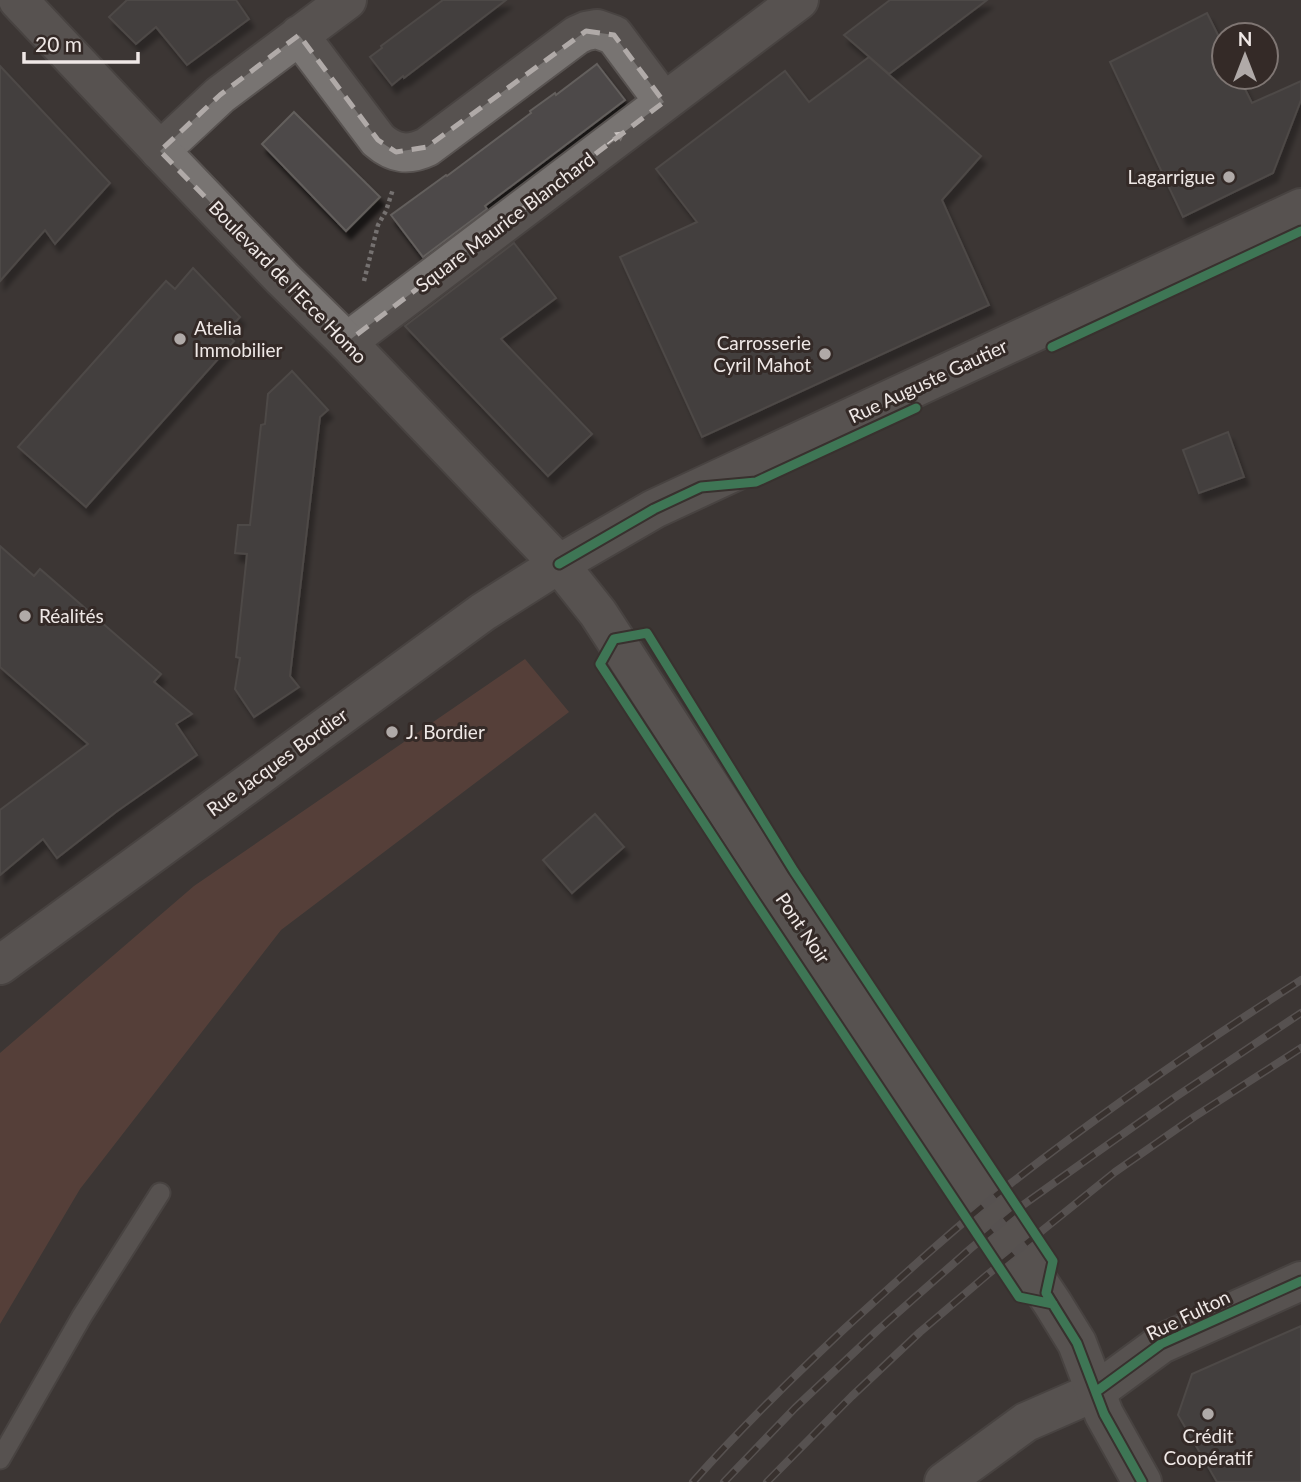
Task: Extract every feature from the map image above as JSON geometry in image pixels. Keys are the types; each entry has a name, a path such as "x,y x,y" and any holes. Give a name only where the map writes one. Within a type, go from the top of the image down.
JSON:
{"street":[{"name":"Boulevard de l'Ecce Homo","path":"18,0 559,564"},
{"path":"160,150 220,95 347,0"},
{"name":"Square Maurice Blanchard","path":"347,342 799,0"},
{"path":"299,35 378,140 396,152 407,154 427,147 586,31 597,29 614,35 663,102"},
{"name":"Rue Auguste Gautier","path":"559,564 654,509 1301,208"},
{"name":"Rue Jacques Bordier","path":"0,965 483,612 559,564"},
{"name":"Pont Noir","path":"559,564 598,613 782,897 1046,1293 1077,1342 1104,1414 1142,1482"},
{"name":"Rue Fulton","path":"944,1482 1026,1422 1097,1391 1161,1344 1301,1281"}],"lane":[{"path":"0,1458 82,1317 160,1193"}],"path":[{"path":"362,289 378,225 394,187"}],"highlighted area":[{"path":"586,31 614,35 664,102 347,342 160,151 220,95 299,35 378,140 396,152 427,147"}],"shaded area":[{"path":"525,659 569,712 281,930 80,1189 0,1324 0,1053 194,886"}],"building":[{"path":"127,0 236,0 249,19 187,65 156,27 136,44 109,17"},
{"path":"443,0 506,0 392,85 370,57"},
{"path":"890,0 987,0 889,74 844,35"},
{"path":"1207,13 1211,21 1210,91 1246,91 1252,103 1301,81 1301,100 1273,173 1183,217 1110,62"},
{"path":"869,57 981,156 942,200 989,305 702,437 620,257 697,222 656,169 785,71 809,102"},
{"path":"597,64 625,100 485,206 487,209 423,257 391,215"},
{"path":"0,66 110,183 55,244 45,230 0,281"},
{"path":"294,112 380,197 346,231 262,144"},
{"path":"514,243 556,298 501,339 592,434 548,476 405,326"},
{"path":"193,268 240,317 225,333 234,341 86,507 18,447 166,281 175,289"},
{"path":"292,371 328,410 320,417 290,676 299,687 254,717 235,689 240,658 236,657 247,554 235,553 238,525 250,525 261,425 265,424 268,394"},
{"path":"1228,432 1244,477 1199,493 1183,450"},
{"path":"0,546 34,576 40,569 161,674 154,682 192,714 176,724 197,755 57,858 43,839 0,875 0,810 88,744 0,667"},
{"path":"595,814 624,847 572,893 543,860"},
{"path":"1301,1326 1301,1482 1217,1482 1178,1415 1192,1374"}],"railway":[{"path":"693,1482 823,1349 988,1201 1117,1104 1301,980"},
{"path":"724,1482 795,1408 878,1330 1023,1205 1174,1098 1301,1013"},
{"path":"767,1482 920,1332 987,1275 1115,1172 1301,1048"}],"cycle path":[{"path":"1052,347 1301,231"},
{"path":"559,564 654,509 701,487 756,482 916,408"},
{"path":"1053,1304 1019,1297 755,901 600,664 614,639 647,633 794,871 1053,1261 1046,1293 1077,1343 1104,1414 1142,1482"},
{"path":"1097,1391 1161,1344 1301,1281"}],"place":[{"name":"Lagarrigue","path":"1229,177"},
{"name":"Atelia Immobilier","path":"180,339"},
{"name":"Carrosserie Cyril Mahot","path":"825,354"},
{"name":"Réalités","path":"25,616"},
{"name":"J. Bordier","path":"392,732"},
{"name":"Crédit Coopératif","path":"1208,1414"}]}
